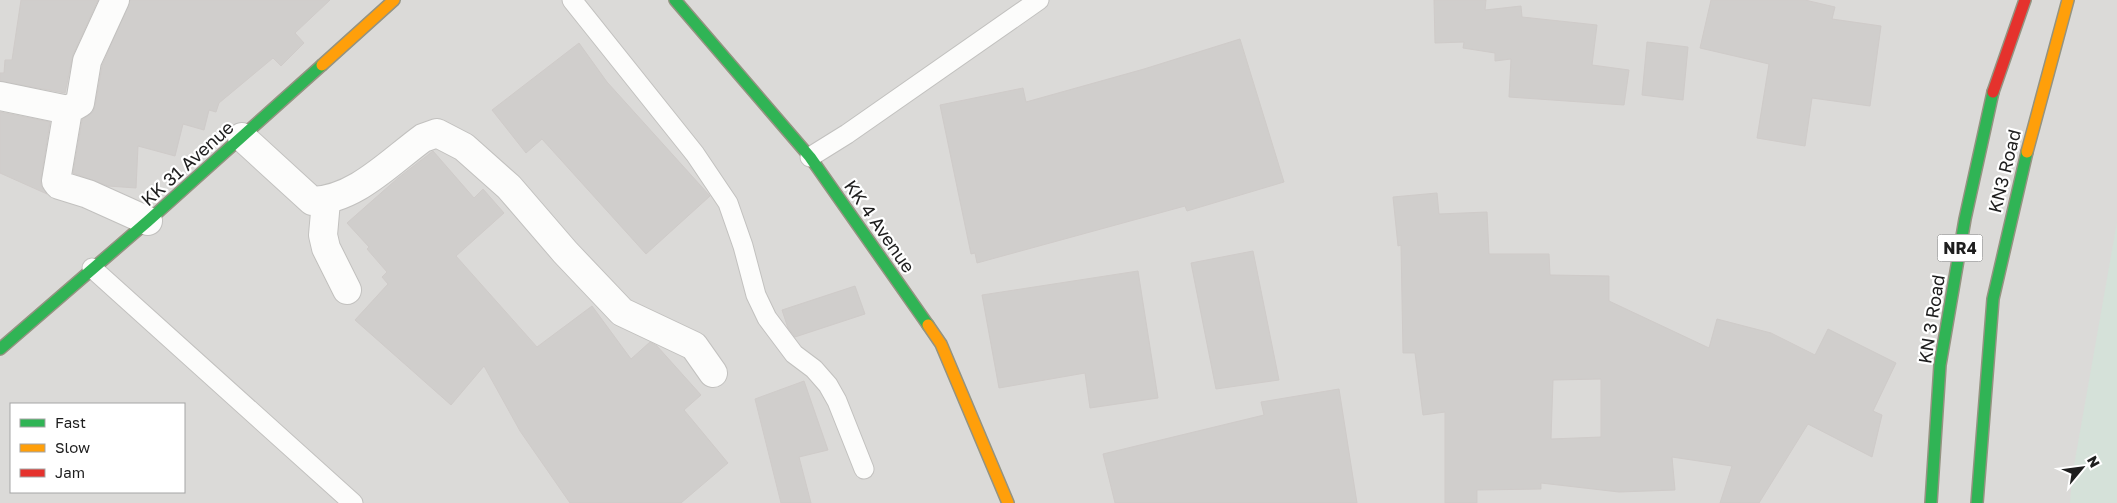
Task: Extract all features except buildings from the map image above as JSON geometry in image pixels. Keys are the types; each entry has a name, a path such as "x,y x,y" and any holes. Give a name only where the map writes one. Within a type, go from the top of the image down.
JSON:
{"main road":[{"name":"KK 31 Avenue","path":"0,349 92,268 148,222 394,0"},
{"name":"KK 4 Avenue","path":"675,0 810,157 941,344 1008,503"},
{"name":"KN 3 Road","path":"1931,503 1940,365 1965,219 1992,96 2025,0"},
{"name":"KN3 Road","path":"1977,503 1993,299 2020,177 2068,0"}],"street":[{"path":"0,96 68,110 80,103 86,62 115,0"},
{"path":"68,110 56,181 59,185 88,194 148,222"},
{"path":"242,138 312,201 326,201 351,192 424,138 437,133 464,147 508,187 564,252 622,312 694,346 713,373"},
{"path":"326,201 323,235 326,248 347,290"}],"lane":[{"path":"572,0 695,154 728,202 743,246 756,295 767,318 794,354 814,369 828,385 837,401 864,469"},
{"path":"810,157 847,134 1039,0"},
{"path":"92,268 353,503"}],"shaded area":[{"path":"0,0 2117,0 2117,503 0,503"},
{"path":"2117,222 2117,503 2070,503 2072,477"}],"traffic: fast":[{"path":"675,0 810,157 928,325"},
{"path":"0,349 148,221 322,65"},
{"path":"1931,503 1940,365 1965,219 1993,92"},
{"path":"1977,503 1993,299 2027,152"}],"traffic: slow":[{"path":"322,65 394,0"},
{"path":"2027,152 2068,0"},
{"path":"928,325 941,344 1008,503"}],"traffic: jam":[{"path":"1993,92 2025,0"}]}
